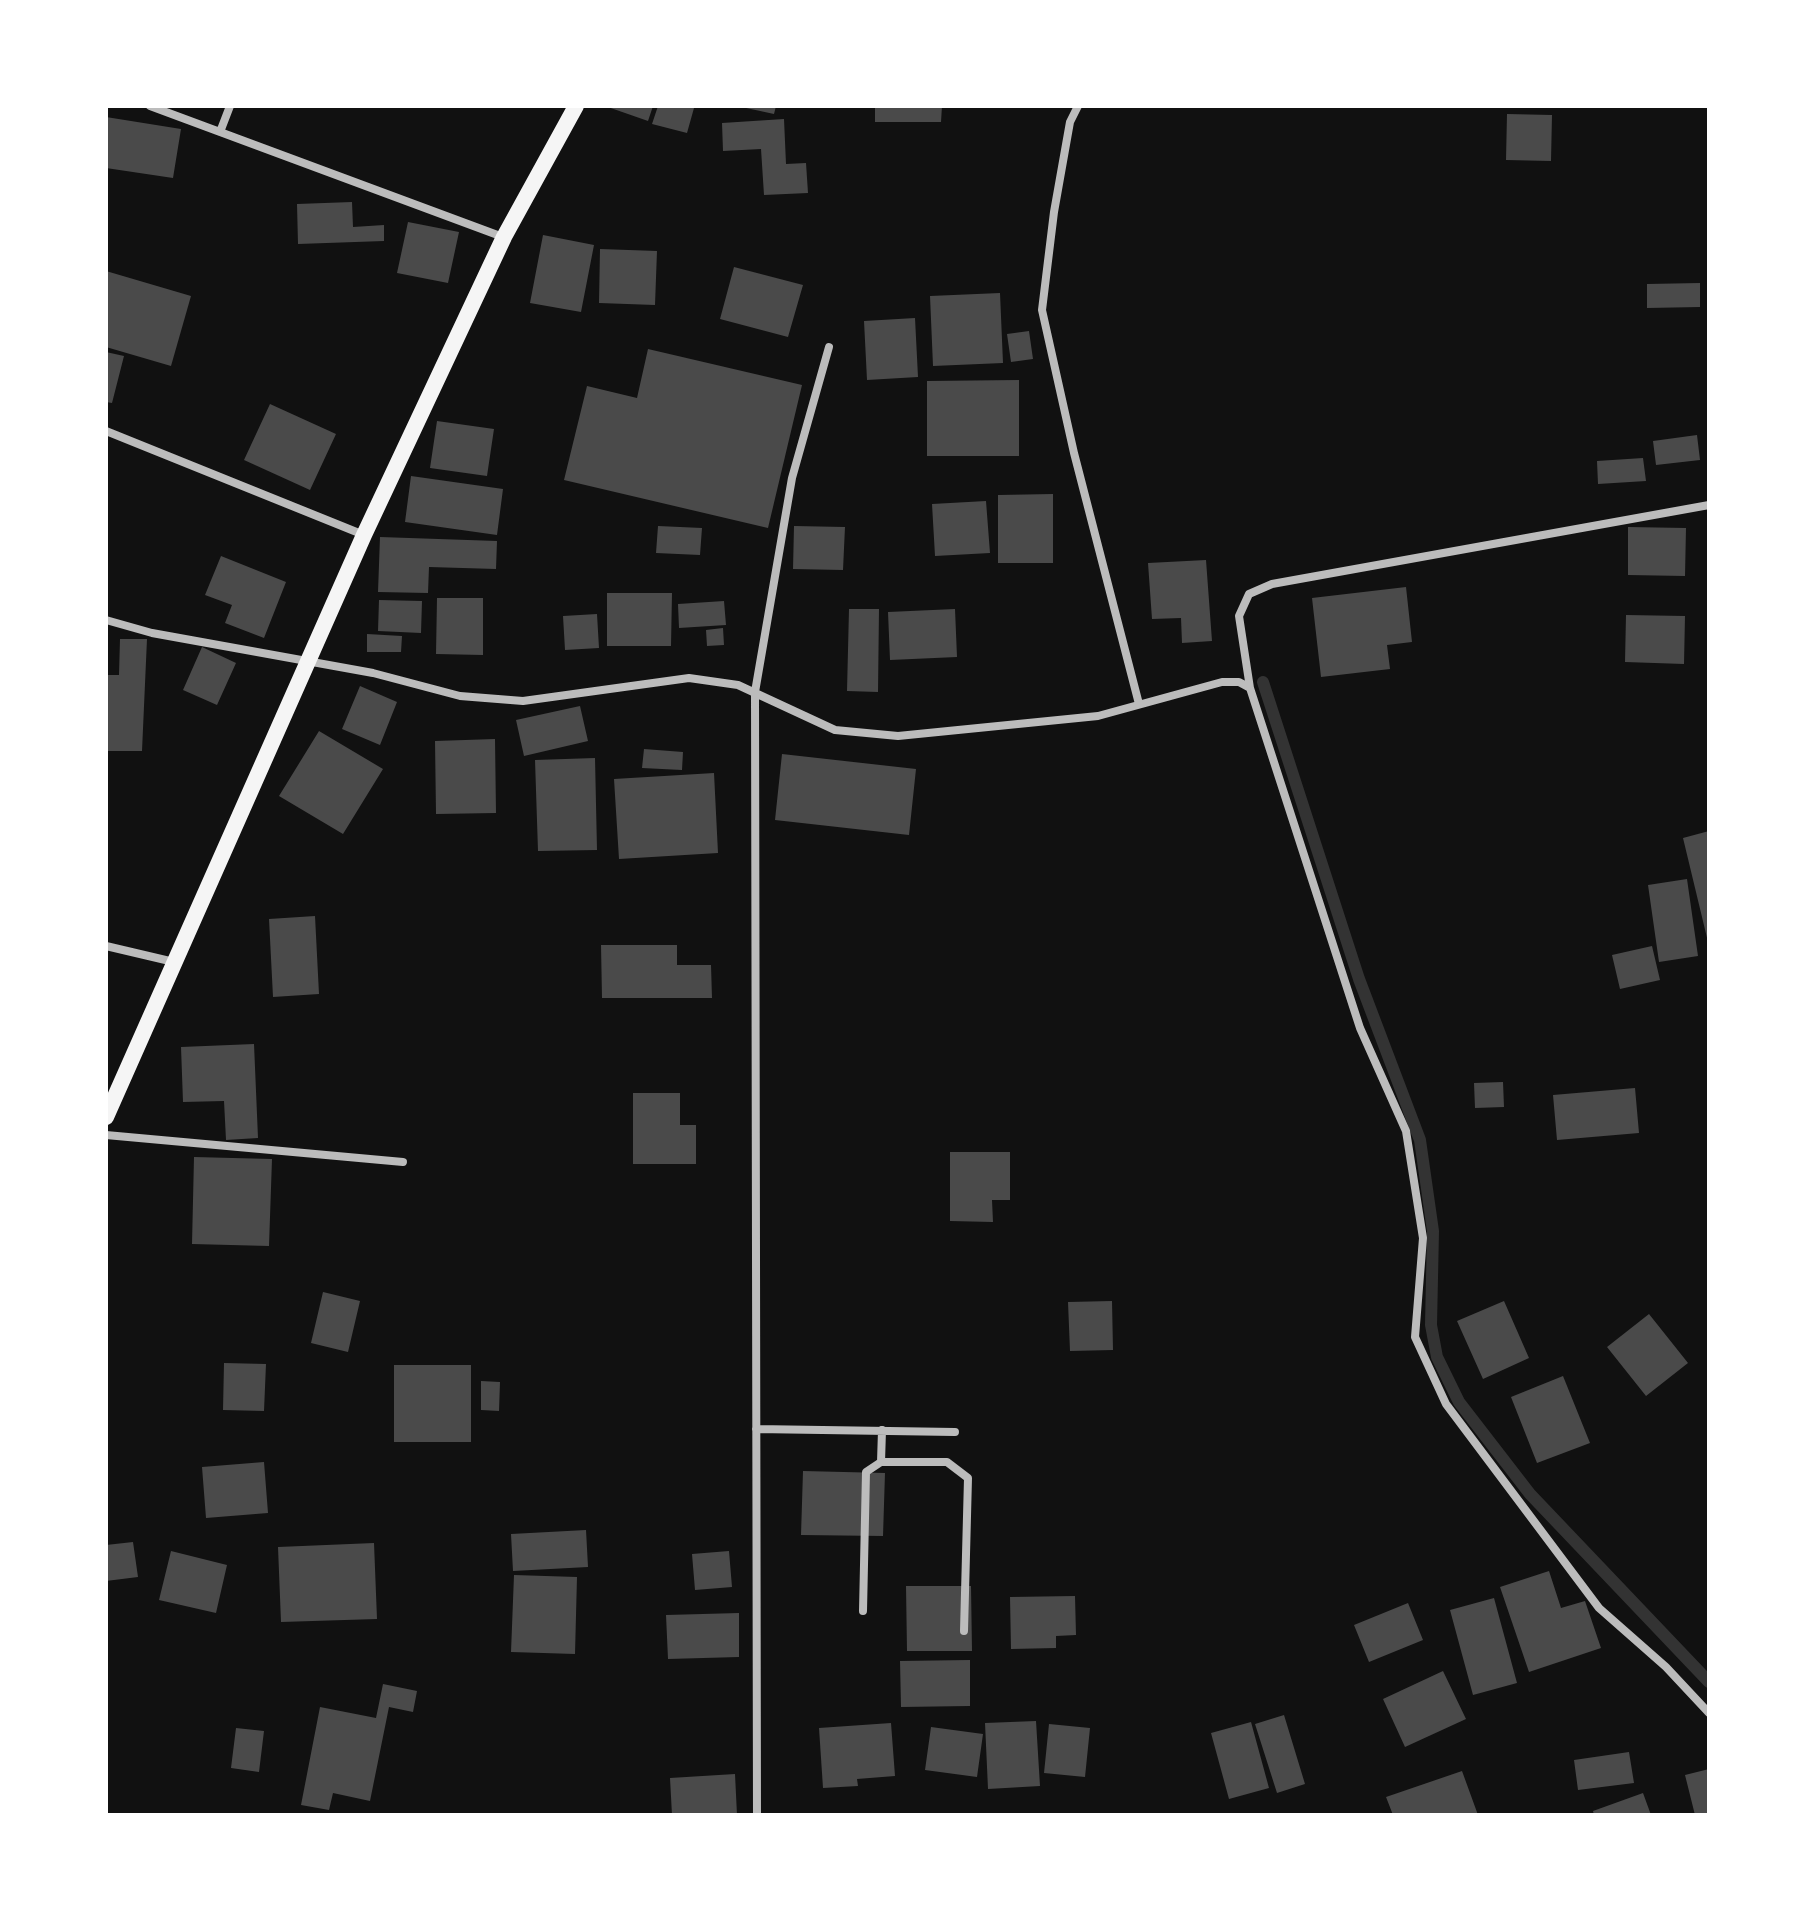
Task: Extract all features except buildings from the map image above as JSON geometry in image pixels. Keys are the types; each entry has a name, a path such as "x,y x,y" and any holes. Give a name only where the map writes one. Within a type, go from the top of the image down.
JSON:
{"main road":[{"path":"106,1117 364,535 504,237 576,106"}],"street":[{"path":"150,106 504,237"},
{"path":"220,132 230,106"},
{"path":"1078,106 1070,122 1056,197 1042,310 1074,453 1139,704"},
{"path":"757,1815 755,692 792,478 829,347"},
{"path":"106,431 364,535"},
{"path":"1709,505 1435,557 1272,584 1249,594 1239,616 1250,688 1360,1028 1406,1131 1423,1238 1415,1337 1446,1404 1599,1608 1666,1667 1709,1713"},
{"path":"106,620 152,633 307,659 460,696 542,699 689,678 738,685 835,730 898,736 1098,716 1222,682 1239,682 1250,688"},
{"path":"106,946 175,962"},
{"path":"106,1135 403,1162"},
{"path":"756,1429 955,1432"},
{"path":"881,1462 882,1430"},
{"path":"863,1611 866,1472 881,1462 947,1462 968,1478 964,1631"}],"waterway":[{"path":"1263,682 1359,979 1420,1140 1433,1231 1431,1325 1437,1357 1459,1402 1530,1494 1709,1682"}]}
